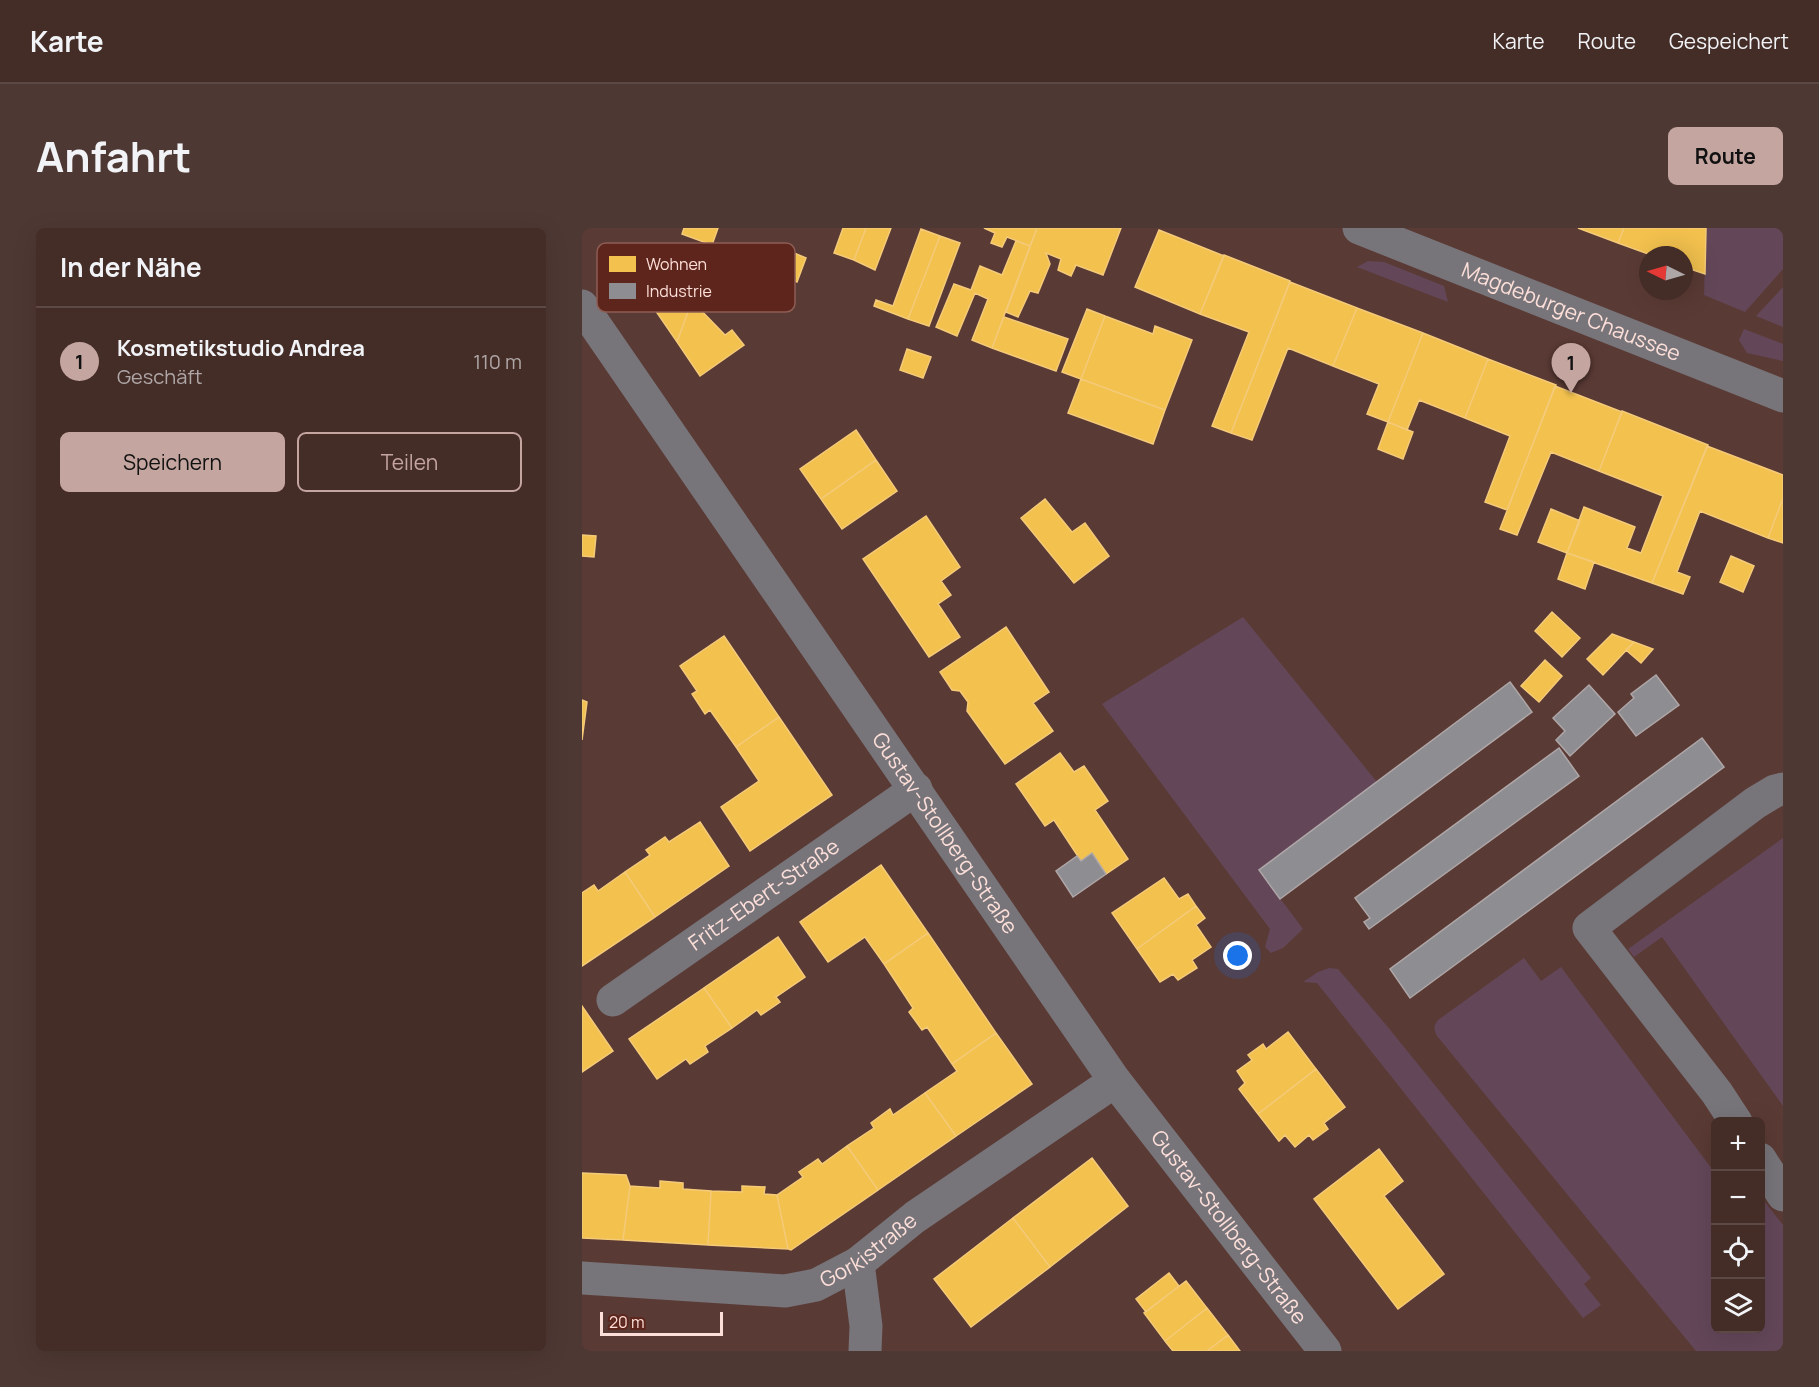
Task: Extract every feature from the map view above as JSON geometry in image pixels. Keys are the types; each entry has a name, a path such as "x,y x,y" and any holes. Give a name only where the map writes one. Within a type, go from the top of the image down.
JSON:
{"street":[{"name":"Magdeburger Chaussee","path":"1359,228 1783,396"},
{"name":"Gustav-Stollberg-Straße","path":"582,306 1115,1081 1325,1351"},
{"name":"Fritz-Ebert-Straße","path":"614,999 916,789"},
{"path":"1733,1117 1717,1093 1589,928 1755,803 1783,789"},
{"name":"Gorkistraße","path":"582,1278 785,1291 816,1285 858,1263 915,1217 1115,1081"},
{"path":"1765,1166 1783,1195"},
{"path":"858,1263 866,1326 864,1351"}],"shaded area":[{"path":"1706,228 1783,228 1783,269 1745,312 1704,295"},
{"path":"1368,261 1384,262 1444,286 1448,302 1357,267"},
{"path":"1783,287 1783,327 1756,316"},
{"path":"1744,329 1783,344 1783,361 1747,353 1739,340"},
{"path":"1243,617 1377,782 1259,870 1303,929 1283,948 1271,953 1265,947 1270,929 1102,704"},
{"path":"1783,838 1783,1106 1662,937 1634,957 1628,949"},
{"path":"1524,958 1541,981 1561,967 1711,1168 1711,1333 1765,1333 1765,1202 1783,1225 1783,1351 1696,1351 1437,1036 1434,1028 1438,1020"},
{"path":"1329,968 1338,969 1387,1026 1591,1278 1584,1284 1601,1305 1583,1318 1317,983 1303,982"}],"building: Wohnen":[{"path":"684,228 718,228 713,243 682,234"},
{"path":"843,228 866,228 854,260 834,253"},
{"path":"866,228 891,228 875,270 854,260"},
{"path":"984,228 1037,228 1030,246 1007,237 1002,247 991,243 995,233"},
{"path":"1037,228 1121,228 1103,275 1076,265 1071,276 1058,270 1061,259 1046,253 1050,264 1038,293 1030,291 1018,317 1006,312"},
{"path":"1578,228 1624,228 1618,243"},
{"path":"1624,228 1706,228 1705,274 1693,270 1693,246 1639,246 1639,251 1618,243"},
{"path":"921,229 940,236 908,319 874,306 876,300 893,306"},
{"path":"1159,230 1224,256 1200,314 1135,287"},
{"path":"940,236 960,243 929,326 908,319"},
{"path":"1016,241 1030,246 992,348 972,340 988,299 975,293 957,336 936,327 954,284 971,290 980,266 1002,275"},
{"path":"795,253 806,258 797,282 795,281"},
{"path":"1224,255 1290,281 1231,433 1212,426 1249,332 1200,314"},
{"path":"1290,282 1357,308 1333,366 1288,348 1252,440 1231,433"},
{"path":"1357,308 1423,333 1388,422 1367,414 1379,384 1333,366"},
{"path":"1087,309 1105,316 1081,379 1062,372"},
{"path":"656,312 688,312 677,342"},
{"path":"688,312 703,312 725,335 732,330 744,345 700,376 677,342"},
{"path":"1105,316 1153,334 1155,326 1192,340 1165,410 1081,379"},
{"path":"1004,317 1068,339 1056,371 992,348"},
{"path":"1423,333 1488,359 1465,418 1419,400 1407,430 1388,422"},
{"path":"907,349 931,357 923,378 900,370"},
{"path":"1488,359 1556,385 1507,510 1485,502 1510,436 1465,418"},
{"path":"1081,379 1165,410 1153,444 1068,413"},
{"path":"1555,386 1622,412 1599,471 1551,452 1517,535 1500,529"},
{"path":"1622,411 1708,445 1652,583 1567,553 1584,507 1635,527 1627,548 1641,553 1663,496 1599,471"},
{"path":"1388,422 1413,432 1403,459 1378,449"},
{"path":"856,430 876,460 821,499 800,469"},
{"path":"1707,446 1783,475 1783,498 1768,538 1700,511 1677,572 1690,577 1683,594 1652,583"},
{"path":"876,460 897,491 842,529 821,499"},
{"path":"1783,498 1783,543 1768,538"},
{"path":"1045,499 1072,532 1085,523 1109,556 1074,583 1021,518"},
{"path":"1551,509 1580,521 1567,553 1538,542"},
{"path":"926,516 960,567 941,581 951,595 938,604 960,637 929,657 863,559"},
{"path":"582,535 596,536 594,557 582,556"},
{"path":"1567,553 1594,562 1585,589 1558,579"},
{"path":"1731,556 1754,566 1743,592 1720,582"},
{"path":"1552,612 1580,638 1562,657 1535,631"},
{"path":"1006,627 1049,692 1033,703 1053,731 1005,764 967,711 968,702 960,691 952,690 940,672"},
{"path":"1612,634 1634,642 1603,675 1587,659"},
{"path":"724,636 779,717 736,747 710,710 705,714 692,694 697,691 680,666"},
{"path":"1634,642 1653,649 1641,663 1626,650"},
{"path":"1545,660 1562,676 1539,702 1521,686"},
{"path":"582,700 587,702 582,740"},
{"path":"779,717 832,795 750,851 721,807 759,781 736,747"},
{"path":"1060,753 1074,772 1084,766 1108,801 1095,810 1128,859 1106,874 1092,853 1081,861 1054,820 1045,826 1016,784"},
{"path":"700,822 729,866 655,917 625,872 650,855 646,850 665,837 669,842"},
{"path":"881,865 928,933 884,964 865,937 828,962 800,922"},
{"path":"625,872 655,917 582,966 582,893 594,885 598,891"},
{"path":"1164,878 1179,899 1188,894 1196,906 1137,949 1112,913"},
{"path":"1196,906 1205,918 1196,925 1211,947 1192,960 1197,968 1178,980 1173,974 1160,982 1137,949"},
{"path":"928,933 996,1033 952,1064 927,1027 922,1030 909,1012 913,1008 884,964"},
{"path":"778,937 805,977 776,997 780,1002 761,1015 757,1010 732,1028 704,988"},
{"path":"704,988 732,1028 705,1046 708,1052 690,1064 686,1059 657,1079 629,1039"},
{"path":"582,1006 613,1051 582,1072"},
{"path":"1288,1032 1316,1069 1258,1114 1239,1089 1245,1083 1237,1071 1252,1060 1248,1055 1263,1044 1266,1049"},
{"path":"996,1033 1032,1084 956,1136 925,1093 957,1071 952,1064"},
{"path":"1316,1069 1345,1107 1324,1123 1328,1129 1313,1140 1309,1135 1295,1147 1285,1135 1279,1141 1258,1114"},
{"path":"925,1093 956,1136 878,1190 847,1146 874,1128 871,1123 890,1109 893,1115"},
{"path":"847,1146 878,1190 791,1250 788,1249 777,1195 803,1177 799,1172 818,1159 822,1164"},
{"path":"1379,1149 1403,1181 1384,1196 1444,1274 1398,1309 1314,1199"},
{"path":"1092,1158 1128,1206 1050,1267 1013,1218"},
{"path":"582,1173 626,1175 630,1186 623,1240 582,1238"},
{"path":"660,1181 683,1183 683,1189 711,1191 708,1245 623,1240 630,1186 660,1188"},
{"path":"742,1186 765,1187 764,1194 777,1195 788,1249 708,1245 711,1191 742,1192"},
{"path":"1013,1218 1050,1267 971,1327 934,1279"},
{"path":"1169,1273 1179,1286 1146,1312 1136,1299"},
{"path":"1186,1281 1207,1308 1165,1341 1144,1313"},
{"path":"1207,1308 1228,1335 1207,1351 1173,1351 1165,1341"},
{"path":"1228,1335 1240,1351 1207,1351"}],"building: Industrie":[{"path":"1656,675 1679,705 1636,736 1618,712 1634,698 1631,694"},
{"path":"1510,682 1532,712 1280,899 1259,870"},
{"path":"1589,685 1615,714 1570,756 1556,740 1565,731 1553,718"},
{"path":"1702,738 1724,767 1410,998 1390,969"},
{"path":"1559,748 1579,776 1369,929 1364,922 1370,918 1355,898"},
{"path":"1092,853 1106,874 1073,897 1056,871 1077,856 1081,861"}],"place":[{"name":"Kosmetikstudio Andrea","path":"1571,393"}]}
